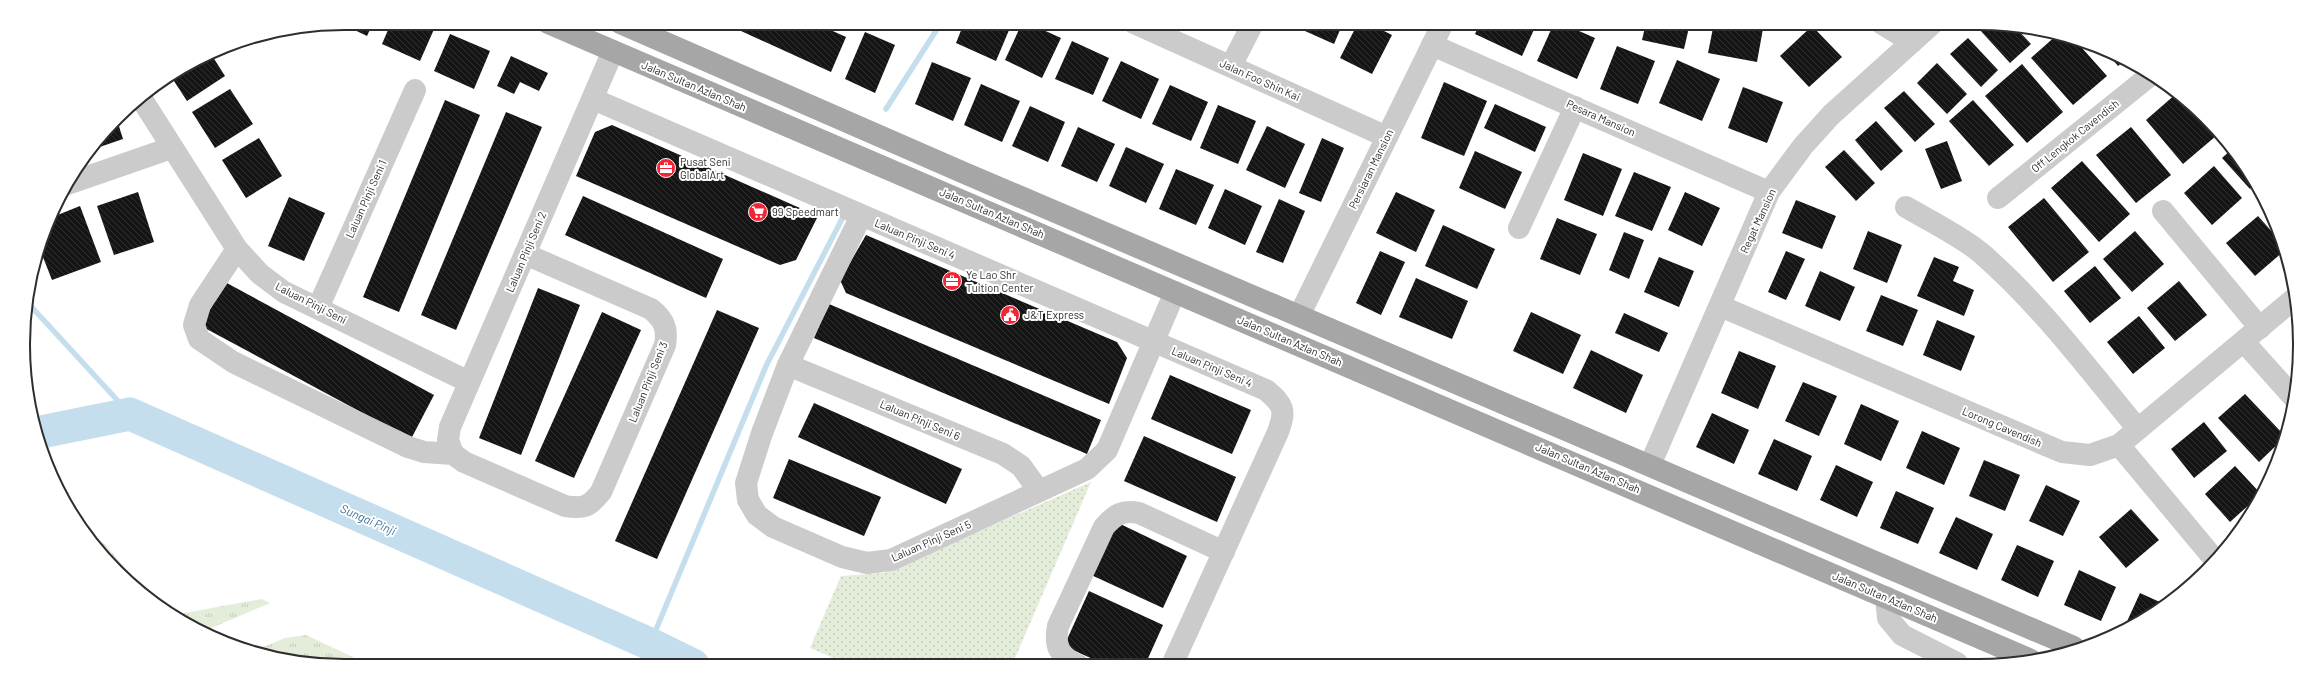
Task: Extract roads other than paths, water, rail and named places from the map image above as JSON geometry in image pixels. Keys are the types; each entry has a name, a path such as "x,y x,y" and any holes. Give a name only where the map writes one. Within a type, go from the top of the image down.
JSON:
{"main road":[{"name":"Jalan Sultan Azlan Shah","path":"564,30 2021,656"},
{"path":"636,30 962,172 2070,645"},
{"path":"962,172 1084,240 1159,272 1170,280 1175,292"}],"street":[{"name":"Jalan Foo Shin Kai","path":"1150,30 1387,137"},
{"path":"1231,66 1250,30"},
{"name":"Persiaran Mansion","path":"1299,316 1440,30"},
{"path":"1892,30 1912,42"},
{"name":"Regat Mansion","path":"1650,465 1769,192 1803,146 1831,115 1925,30"},
{"name":"Pesara Mansion","path":"1432,45 1769,192"},
{"name":"Laluan Pinji Seni 2","path":"453,454 448,440 450,426 614,51"},
{"name":"Off Lengkok Cavendish","path":"1998,198 2146,79"},
{"name":"Laluan Pinji Seni 1","path":"318,308 414,90"},
{"name":"Laluan Pinji Seni 4","path":"593,98 861,216 1266,390 1280,401 1284,416 1224,552"},
{"name":"Laluan Pinji Seni","path":"143,103 237,249 260,274 284,292 469,382"},
{"path":"1519,228 1575,107"},
{"path":"76,181 171,148"},
{"path":"1906,207 1979,252 2015,284 2043,314 2138,429"},
{"path":"2163,211 2260,328"},
{"name":"Laluan Pinji Seni 5","path":"861,216 788,365 762,433 746,482 748,500 754,510 773,527 842,557 867,563 891,560 1087,469 1107,450 1175,292"},
{"path":"237,249 200,305 194,325 199,339 233,362 408,447 424,452 453,454"},
{"name":"Laluan Pinji Seni 3","path":"453,454 464,462 479,469 565,506 579,508 592,503 601,492 665,345 667,331 662,318 651,309 525,254"},
{"name":"Lorong Cavendish","path":"1720,306 2062,452 2090,455 2120,445 2290,302"},
{"path":"2244,342 2289,393"},
{"name":"Laluan Pinji Seni 6","path":"788,365 1003,454 1021,466 1039,491"},
{"path":"2120,445 2211,556"},
{"path":"1069,659 1060,653 1055,640 1058,626 1104,527 1113,516 1126,511 1139,514 1224,552 1175,659"},
{"path":"1886,597 1888,618 1902,635 1949,659"}],"waterway":[{"path":"886,109 937,30"},
{"path":"650,644 766,366 842,219"},
{"path":"33,308 130,414"},
{"name":"Sungai Pinji","path":"43,432 130,414 650,644 681,659"}],"place":[{"name":"Pusat Seni GlobalArt","path":"666,168"},
{"name":"99 Speedmart","path":"758,212"},
{"name":"Ye Lao Shr Tuition Center","path":"952,281"},
{"name":"J&T Express","path":"1010,315"}]}
